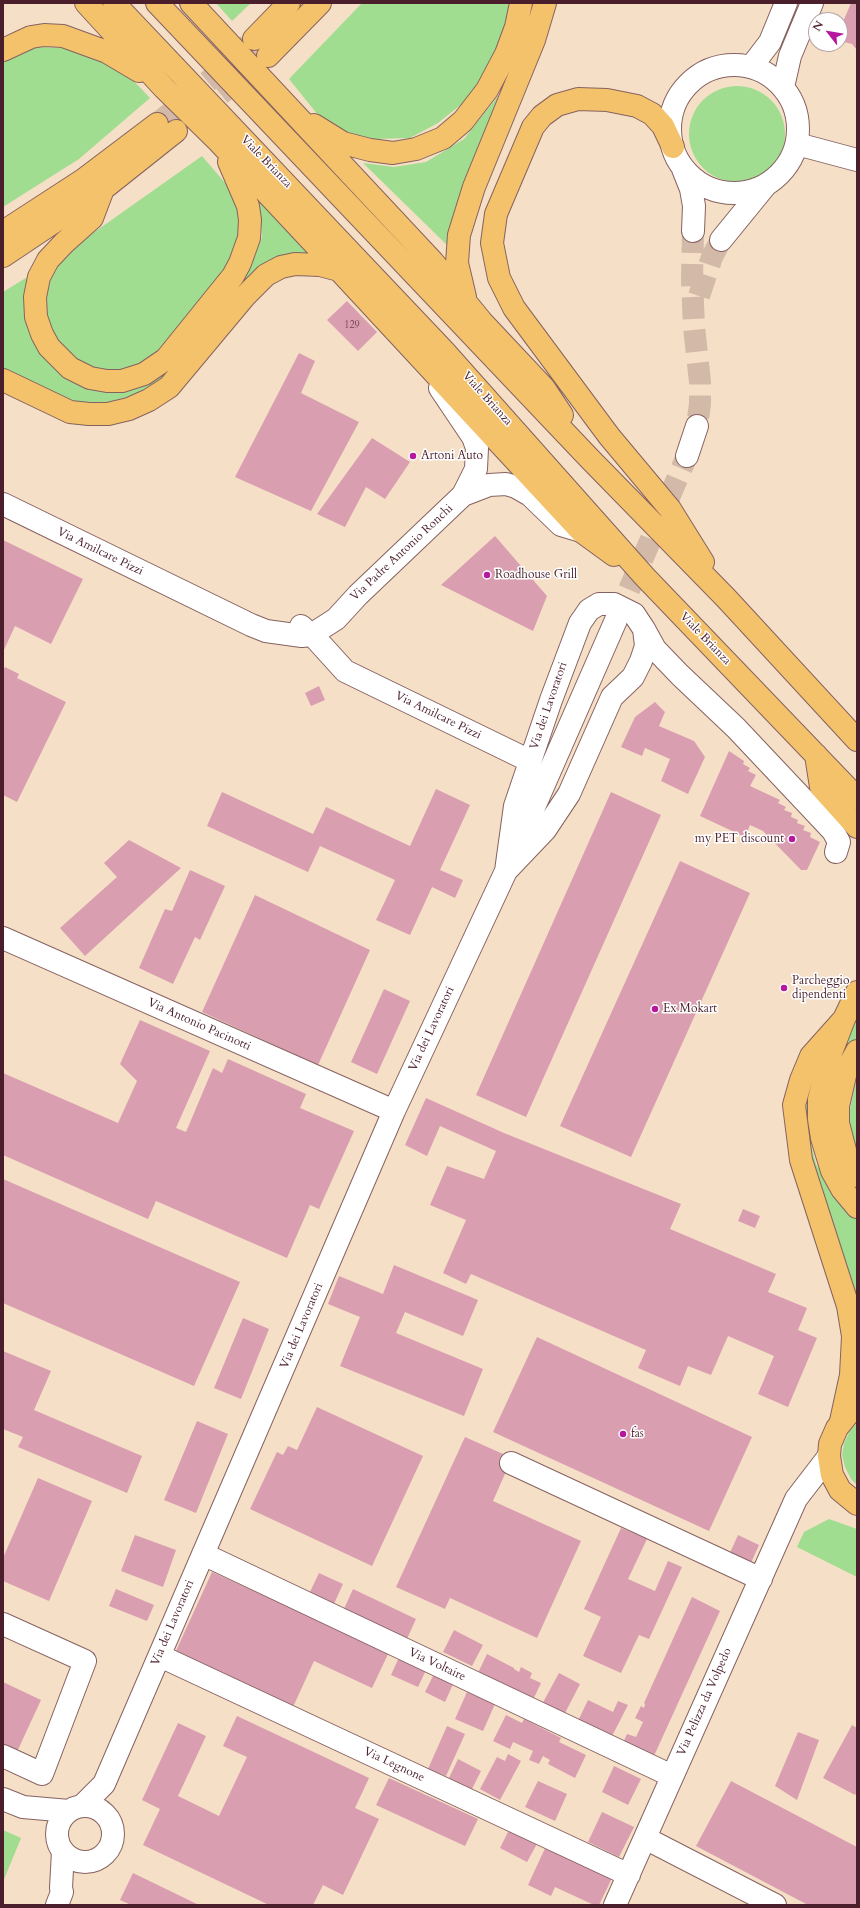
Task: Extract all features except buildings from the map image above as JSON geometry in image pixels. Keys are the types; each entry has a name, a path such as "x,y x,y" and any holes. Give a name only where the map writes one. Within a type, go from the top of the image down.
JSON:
{"main road":[{"path":"86,3 164,88 219,142 339,270 581,532 645,577"},
{"name":"Viale Brianza","path":"114,3 444,351 645,577 857,798"},
{"path":"157,3 589,458 726,598 857,740"},
{"path":"254,39 289,3"},
{"path":"271,87 316,127 343,142 370,150 393,153 416,149 444,138 463,121 487,90 506,54 516,27 521,3"},
{"path":"467,302 457,263 460,235 474,187 534,40 545,3"},
{"path":"268,56 320,4"},
{"path":"196,7 271,87 316,138 433,262 482,322 544,388 589,458"},
{"path":"3,50 31,37 44,35 63,36 106,52 164,88"},
{"path":"673,147 663,126 652,114 637,106 607,100 578,99 557,105 542,116 533,127 496,214 492,243 499,278 514,308 609,436 670,510 726,598"},
{"path":"3,232 166,127 103,189 3,256"},
{"path":"103,189 92,218 64,243 48,260 39,277 35,297 36,317 42,334 49,347 70,368 90,378 107,381 122,381 144,374 166,358 233,276 246,249 250,229 248,206 239,183 219,142"},
{"path":"3,380 70,412 108,414 129,409 149,400 169,387 244,296 266,275 281,267 295,264 320,264 339,270"},
{"path":"816,755 821,787 857,827"},
{"path":"857,992 844,1019 829,1058 819,1099 819,1119 822,1138 832,1171 842,1189 857,1207"},
{"path":"844,1019 811,1056 801,1080 794,1105 801,1160 848,1306 853,1336 849,1414 830,1444 829,1456 832,1475 840,1490 857,1504"},
{"path":"857,1051 846,1071 838,1106 838,1123 847,1158 857,1176"}],"street":[{"path":"751,67 770,42 786,3"},
{"path":"783,86 790,56 812,3"},
{"path":"693,231 694,206 691,189 673,147 670,135 673,111 677,100 688,84 707,71 728,65 751,67 766,73 783,86 793,102 797,112 798,122 797,144 791,159 782,173 765,186 732,224 721,240"},
{"path":"797,144 857,160"},
{"path":"683,168 698,182 718,192 744,193 765,186"},
{"path":"431,370 441,389 473,437 477,448 476,469 464,495"},
{"path":"688,456 697,426"},
{"path":"464,495 489,485 506,484 516,487 530,495 561,526 581,532"},
{"name":"Via Padre Antonio Ronchi","path":"306,631 336,619 341,612 464,495"},
{"name":"Via Amilcare Pizzi","path":"3,504 198,598 246,623 266,631 292,635 306,631 345,671 530,761"},
{"name":"Via dei Lavoratori","path":"506,871 515,806 530,761 574,637 589,610 599,604 614,604 634,614 656,649 669,661 680,675 736,728 833,831 839,842 836,852"},
{"path":"341,612 337,637 338,650 345,671"},
{"name":"Via dei Lavoratori","path":"75,1808 104,1784 394,1111 506,871 616,620"},
{"name":"Via dei Lavoratori","path":"506,871 545,830 569,794 612,697 633,677 641,661 646,646 644,629"},
{"name":"Via dei Lavoratori","path":"633,677 647,672 657,664 680,675"},
{"name":"Via Antonio Pacinotti","path":"3,938 394,1111"},
{"name":"Via Pelizza da Volpedo","path":"615,1905 796,1499 829,1456"},
{"path":"511,1463 761,1579"},
{"path":"796,1499 810,1492 825,1489 840,1490"},
{"name":"Via Voltaire","path":"203,1554 672,1776"},
{"path":"3,1624 85,1661 42,1774 3,1756"},
{"name":"Via Legnone","path":"160,1656 629,1875"},
{"name":"Via dei Lavoratori","path":"104,1784 107,1816"},
{"path":"3,1799 23,1808 72,1859 84,1862 100,1858 111,1845 113,1827 107,1816 96,1808 23,1808"},
{"path":"59,1897 59,1824 75,1808"},
{"path":"645,1838 775,1905"},
{"path":"59,1897 84,1862"}],"green space":[{"path":"216,3 251,3 232,21"},
{"path":"362,3 509,3 503,33 489,66 468,99 438,123 410,138 375,139 344,135 318,115 289,79"},
{"path":"34,47 66,48 103,60 129,76 150,98 79,159 3,207 3,60"},
{"path":"737,86 755,90 764,94 771,100 777,107 781,116 785,134 781,152 777,161 771,168 764,174 755,178 737,182 719,178 710,174 703,168 697,161 693,152 689,134 693,116 697,107 703,100 710,94 719,90"},
{"path":"499,95 455,208 449,247 363,163 394,167 426,162 464,139"},
{"path":"202,156 238,198 242,218 233,261 154,357 139,367 122,371 90,367 64,351 48,326 45,293 51,274 69,250"},
{"path":"256,192 316,256 237,292 255,256 262,237 261,220"},
{"path":"29,276 25,294 75,380 175,365 161,381 145,393 103,405 63,401 3,370 3,292"},
{"path":"857,1015 857,1038 846,1054 834,1062"},
{"path":"857,1076 857,1149 846,1129"},
{"path":"804,1105 809,1105 810,1140 816,1164 840,1201 857,1219 857,1307 847,1266 813,1167"},
{"path":"857,1423 857,1485 851,1479 845,1467 842,1455 844,1443 850,1431"},
{"path":"829,1519 857,1529 857,1577 797,1547 804,1532"},
{"path":"3,1830 21,1838 3,1882"}],"tunnel":[{"path":"157,124 213,77 252,41"},
{"path":"195,115 266,57"},
{"path":"693,231 692,280 694,327 700,382 700,404 697,426"},
{"path":"699,296 712,257 721,240"},
{"path":"616,620 687,456"}],"place":[{"name":"Artoni Auto","path":"413,456"},
{"name":"Roadhouse Grill","path":"487,575"},
{"name":"my PET discount","path":"792,839"},
{"name":"Parcheggio dipendenti","path":"784,988"},
{"name":"Ex Mokart","path":"655,1009"},
{"name":"fas","path":"623,1434"}]}
